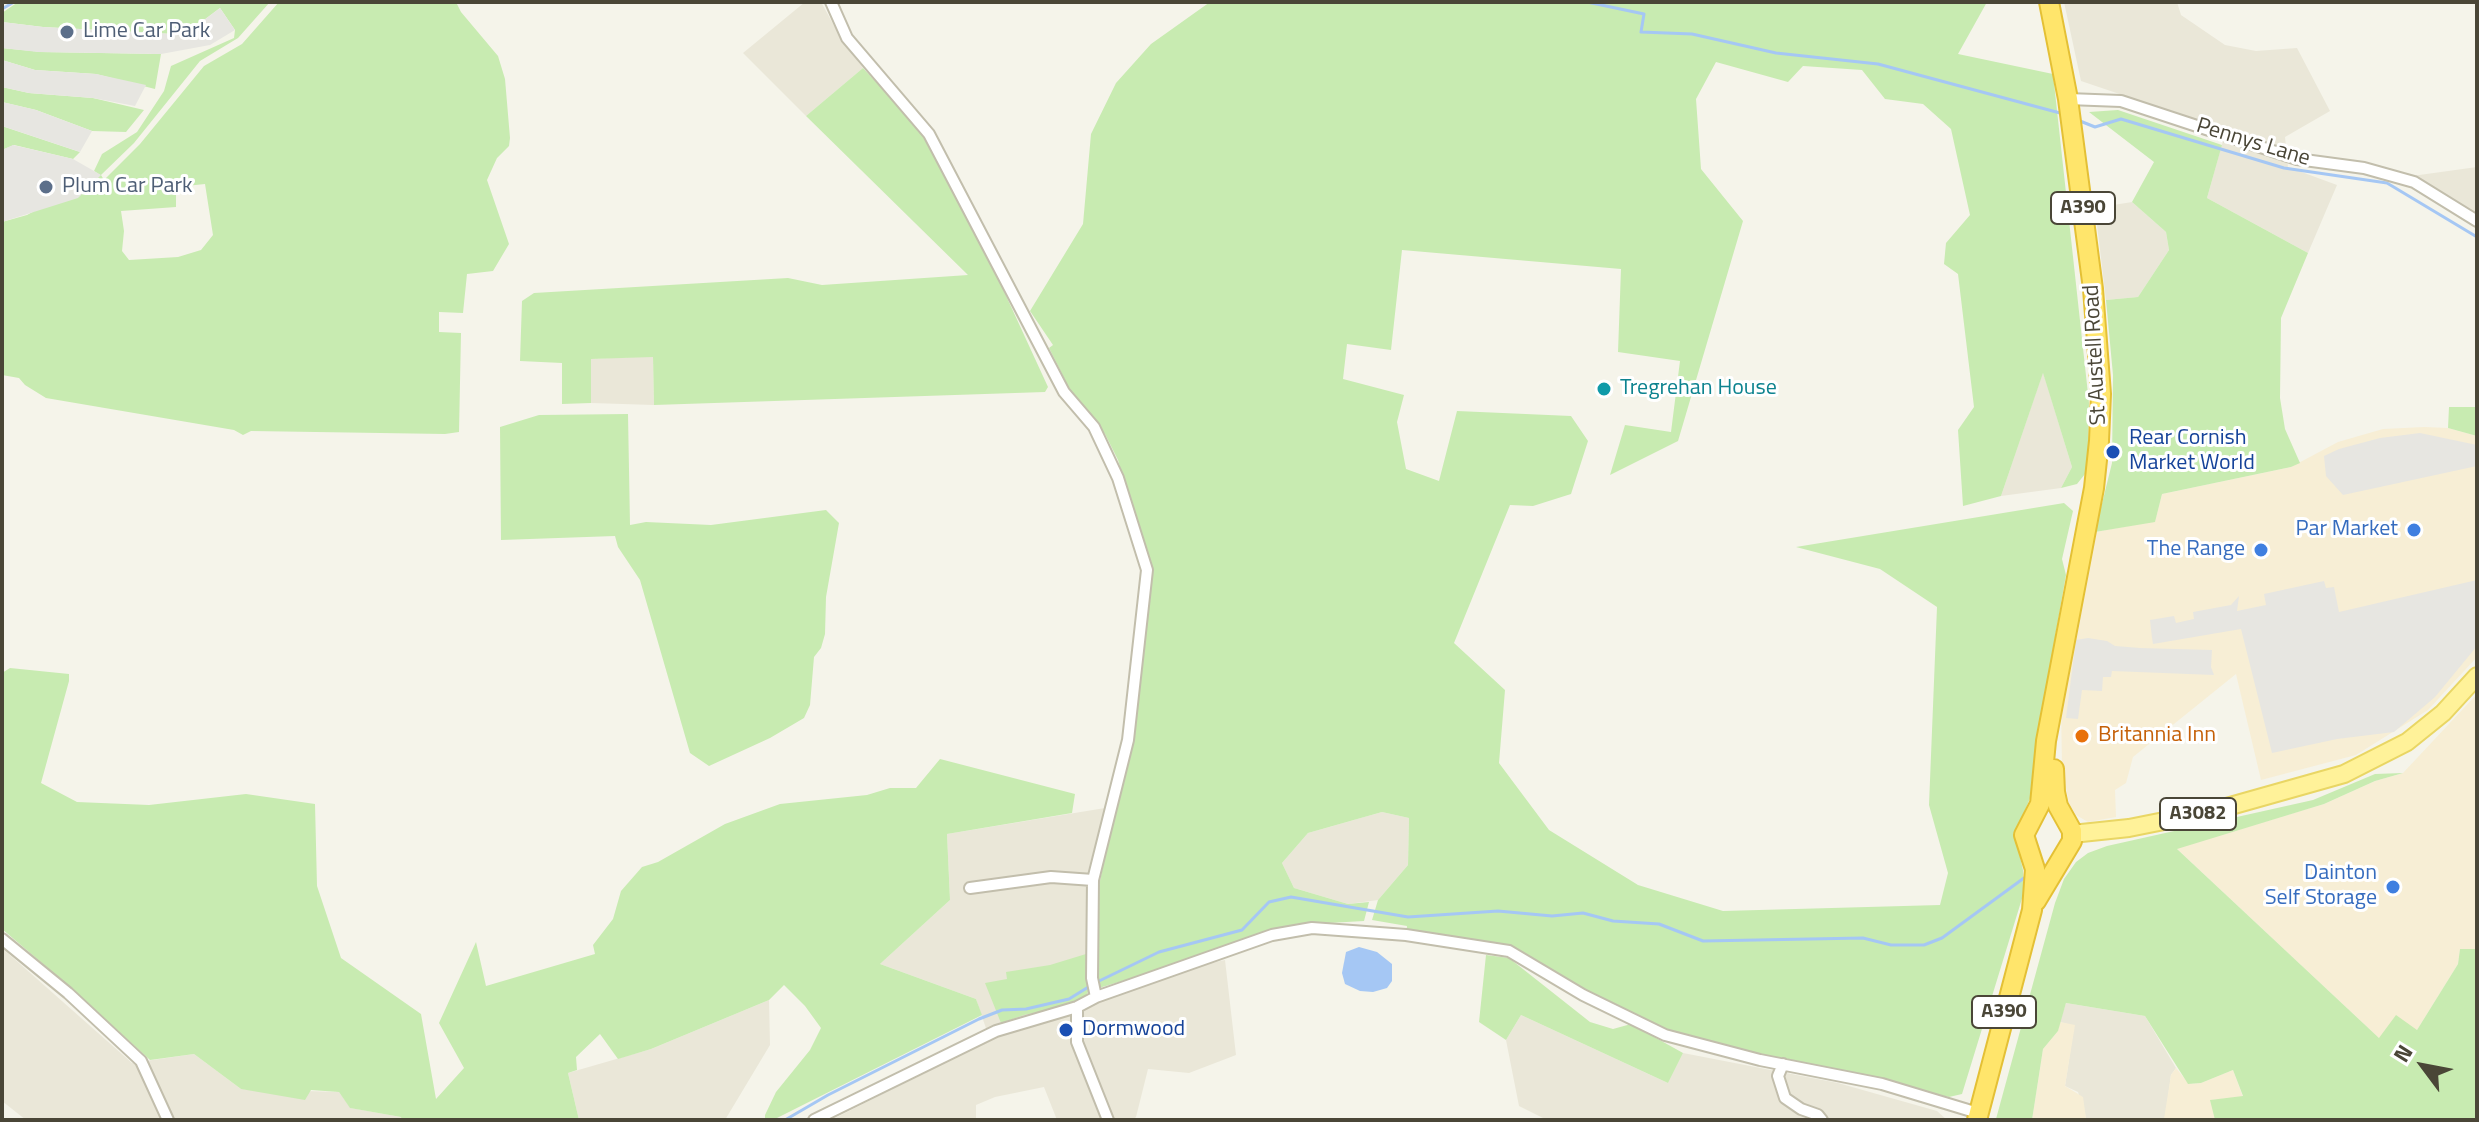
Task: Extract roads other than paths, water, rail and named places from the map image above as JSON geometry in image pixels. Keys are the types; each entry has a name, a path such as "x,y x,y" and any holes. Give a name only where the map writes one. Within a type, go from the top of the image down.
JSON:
{"highway":[{"name":"St Austell Road","path":"2049,2 2068,99 2093,289 2101,394 2094,488 2054,707"},
{"path":"2032,910 2035,869 2024,835 2040,804 2046,741 2054,707"},
{"path":"2032,910 2060,858 2068,851 2069,827 2055,792 2054,707"},
{"path":"2030,821 2048,812 2069,827"},
{"path":"2030,852 2043,860 2060,858"},
{"name":"A390","path":"1978,1117 2032,910"}],"main road":[{"name":"A3082","path":"2069,827 2129,828 2209,812 2344,774 2407,742 2443,713 2477,676"}],"street":[{"path":"831,2 847,38 929,134 1064,392 1094,427 1118,478 1147,570 1128,740 1093,880 1094,988"},
{"name":"Pennys Lane","path":"2068,99 2121,101 2297,159 2364,168 2414,182 2477,221"},
{"path":"970,888 1051,877 1093,880"},
{"path":"814,1120 996,1031 1077,1007 1094,988 1272,935 1312,928 1406,935 1509,951 1583,995 1665,1035 1882,1084 1978,1117"},
{"path":"2,939 68,993 141,1061 168,1120"},
{"path":"1077,1007 1077,1042 1108,1120"},
{"path":"1783,1064 1778,1076 1785,1098 1822,1120"}],"water":[{"path":"1359,947 1377,952 1392,964 1392,981 1387,988 1373,992 1360,991 1345,984 1342,973 1346,952"}],"waterway":[{"path":"2,9 14,2"},
{"path":"1587,2 1644,14 1641,32 1692,34 1776,53 1878,64 2060,113"},
{"path":"2080,121 2095,127 2121,119 2284,168 2387,183 2477,237"},
{"path":"1097,982 1159,952 1242,930 1269,902 1291,897 1408,917 1498,911 1552,916 1583,913 1613,921 1659,924 1703,941 1863,938 1891,945 1924,945 1942,938 2024,878"},
{"path":"785,1120 979,1019 1002,1010 1026,1009 1069,999 1090,986"}],"place":[{"name":"Lime Car Park","path":"67,32"},
{"name":"Plum Car Park","path":"46,187"},
{"name":"Tregrehan House","path":"1604,389"},
{"name":"Rear Cornish Market World","path":"2113,452"},
{"name":"Par Market","path":"2414,530"},
{"name":"The Range","path":"2261,550"},
{"name":"Britannia Inn","path":"2082,736"},
{"name":"Dainton Self Storage","path":"2393,887"},
{"name":"Dormwood","path":"1066,1030"}]}
